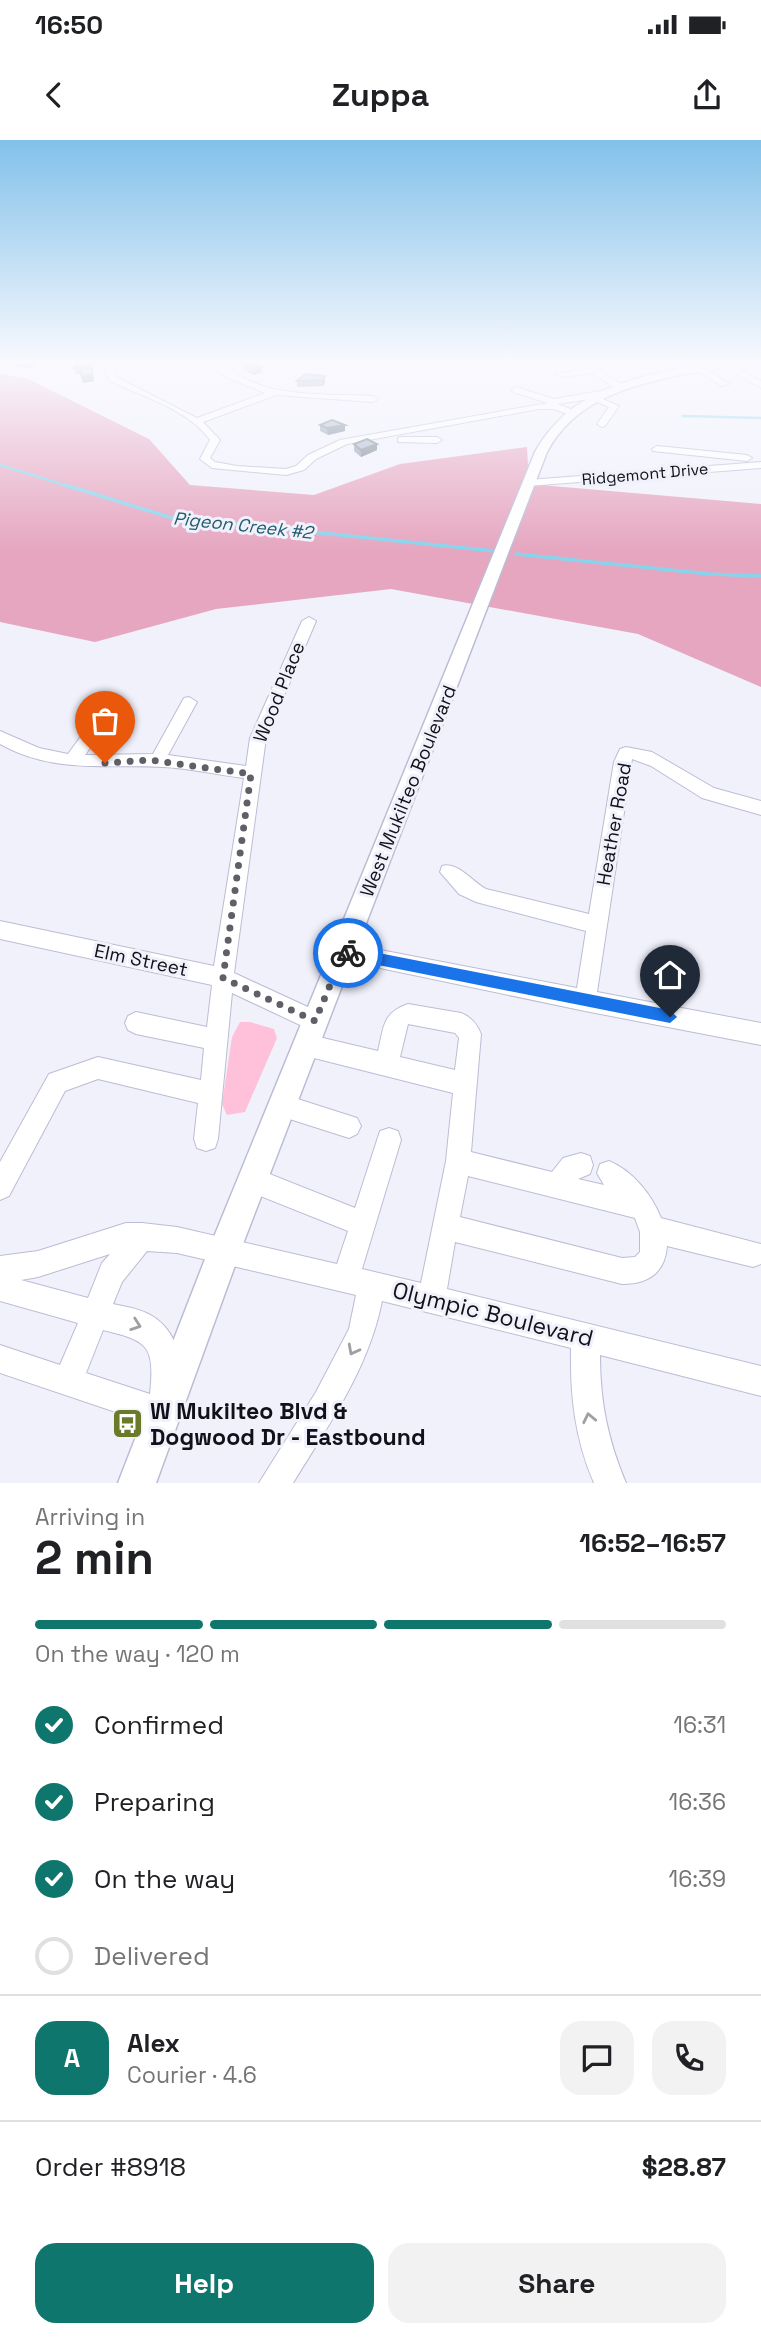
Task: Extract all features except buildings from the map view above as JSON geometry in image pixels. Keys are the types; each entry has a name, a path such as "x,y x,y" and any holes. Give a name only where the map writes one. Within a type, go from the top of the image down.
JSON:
{"main road":[{"name":"West Mukilteo Boulevard","path":"137,1483 252,1180 528,484 550,437 561,426"}],"street":[{"path":"203,426 212,433 215,440 205,459 212,465 268,473 300,468 330,447 433,426"},
{"path":"360,439 437,440"},
{"path":"657,449 761,462"},
{"name":"Ridgemont Drive","path":"528,484 761,462"},
{"name":"Wood Place","path":"206,1139 223,978 257,766 258,738 274,696 309,621"},
{"path":"157,761 188,702"},
{"path":"71,761 101,721"},
{"path":"0,737 28,752 71,761 157,761 257,766"},
{"name":"Heather Road","path":"585,1001 622,762 626,753 636,751 648,756 706,793 761,808"},
{"path":"449,872 466,888 483,896 597,925"},
{"name":"Elm Street","path":"0,930 223,978 310,1033 387,1063 465,1084"},
{"path":"344,952 585,1001 711,1032 761,1034"},
{"path":"387,1063 395,1024 400,1017 408,1014 461,1024 470,1034 457,1161 431,1299"},
{"path":"136,1023 216,1040"},
{"path":"0,1187 57,1082 98,1069 211,1094"},
{"path":"282,1105 349,1126"},
{"path":"275,1483 326,1402 362,1333 359,1281 363,1224 389,1140"},
{"path":"457,1161 557,1186 753,1254"},
{"path":"557,1186 572,1167 581,1165"},
{"path":"444,1226 622,1271 640,1270 650,1261 654,1251 649,1218 609,1172"},
{"path":"252,1180 363,1224"},
{"path":"68,1381 112,1273 142,1236"},
{"name":"Olympic Boulevard","path":"0,1269 38,1264 110,1239 142,1236 225,1249 761,1381"},
{"path":"0,1286 141,1325 151,1331 164,1358 167,1377 163,1413 0,1359"},
{"path":"586,1337 584,1396 598,1457 610,1483"}],"shaded area":[{"path":"0,426 122,426 149,439 190,485 314,495 400,464 527,447 529,484 761,504 761,687 638,634 391,589 216,609 95,642 0,622"},
{"path":"240,1022 274,1029 277,1038 245,1112 227,1115 222,1104 232,1037"}],"waterway":[{"name":"Pigeon Creek #2","path":"0,465 71,487"},
{"name":"Pigeon Creek #2","path":"65,485 169,517 494,551"},
{"name":"Pigeon Creek #2","path":"516,554 709,574 761,576"}],"way so far":[{"path":"105,763 150,760 251,774 223,978 315,1021 344,952 348,953"}],"place":[{"name":"W Mukilteo Blvd & Dogwood Dr - Eastbound","path":"127,1424"}],"route":[{"path":"348,953 670,1017"}]}
